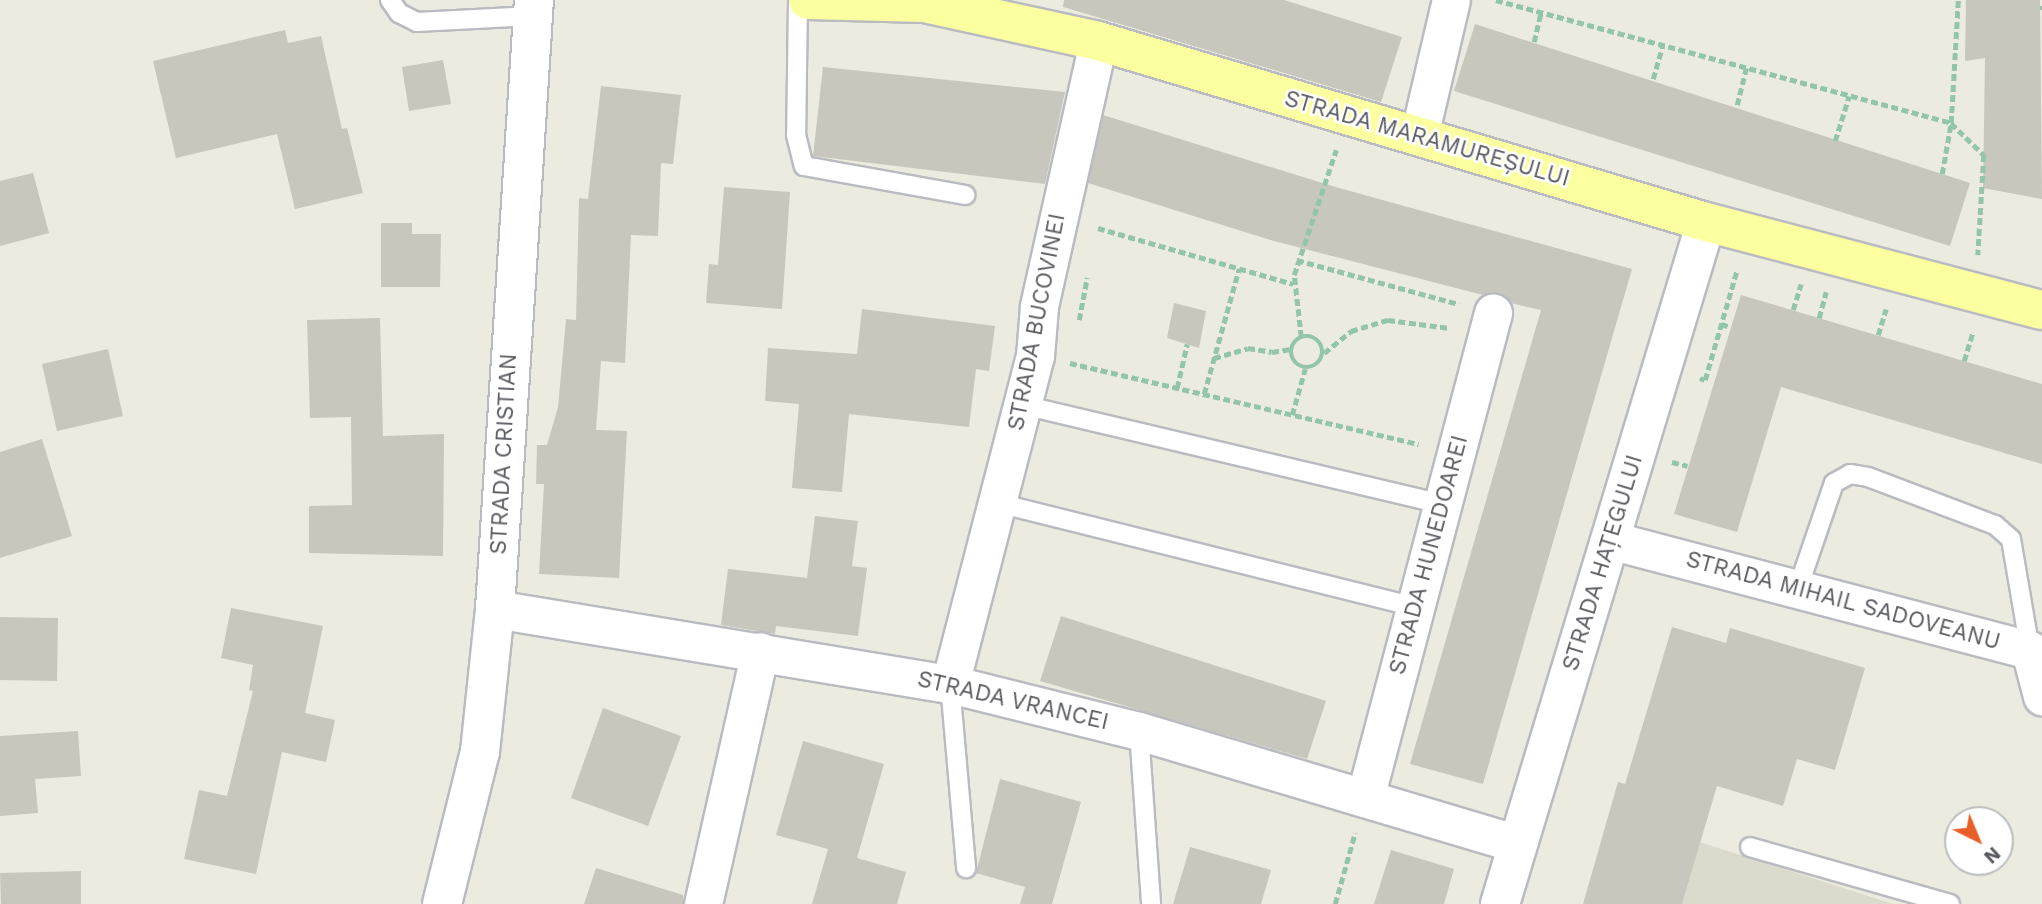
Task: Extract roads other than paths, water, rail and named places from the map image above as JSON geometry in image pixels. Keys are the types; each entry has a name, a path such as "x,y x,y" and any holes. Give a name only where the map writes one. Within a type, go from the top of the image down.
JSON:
{"main road":[{"name":"STRADA MARAMUREȘULUI","path":"808,0 974,5 1706,222 2042,310"}],"street":[{"path":"1419,136 1451,0"},
{"name":"STRADA CRISTIAN","path":"442,904 480,751 495,609 533,8"},
{"name":"STRADA BUCOVINEI","path":"950,684 1023,405 1056,219 1098,41"},
{"name":"STRADA HAȚEGULUI","path":"1500,904 1706,222"},
{"name":"STRADA HUNEDOAREI","path":"1365,798 1493,313"},
{"name":"STRADA MIHAIL SADOVEANU","path":"1610,540 1798,587 2030,650 2042,696"},
{"name":"STRADA VRANCEI","path":"495,609 950,684 1139,731 1518,844"},
{"path":"703,904 760,651"}],"lane":[{"path":"390,0 399,13 417,22 533,8"},
{"path":"797,0 796,135 804,166 965,195"},
{"path":"1023,405 1443,504"},
{"path":"1798,587 1834,483 1850,474 1868,477 1995,525 2011,540 2030,650"},
{"path":"998,503 1416,607"},
{"path":"950,684 966,868"},
{"path":"1139,731 1151,904"},
{"path":"1750,847 1950,904"}]}
